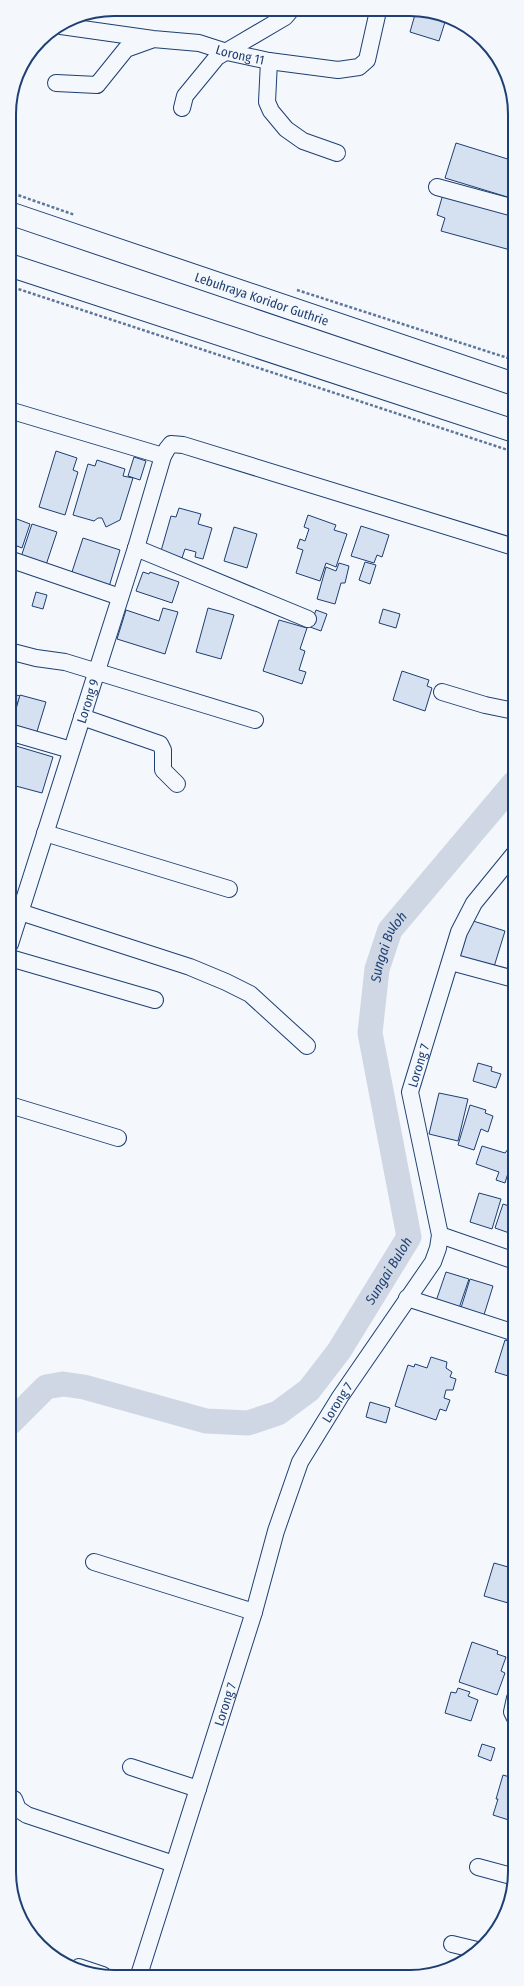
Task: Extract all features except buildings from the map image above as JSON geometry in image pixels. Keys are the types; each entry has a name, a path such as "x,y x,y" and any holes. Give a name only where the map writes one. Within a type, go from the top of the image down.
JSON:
{"highway":[{"name":"Lebuhraya Koridor Guthrie","path":"16,215 508,382"},
{"path":"16,268 508,430"}],"street":[{"path":"182,108 185,96 217,57 286,16"},
{"name":"Lorong 11","path":"69,27 153,39 199,43 227,52 269,61 338,70 359,67 367,60 377,16"},
{"path":"56,83 97,85 126,49 153,39"},
{"path":"269,61 267,102 271,111 286,130 304,140 337,153"},
{"path":"437,187 508,206"},
{"path":"16,412 163,456 166,449 171,444 183,445 508,545"},
{"name":"Lorong 9","path":"16,925 136,548 163,456"},
{"path":"136,548 308,619"},
{"path":"16,561 120,597"},
{"path":"16,653 36,658 66,662 255,720"},
{"path":"442,692 508,711"},
{"path":"82,717 160,744 163,750 163,770 177,784"},
{"path":"16,734 71,750"},
{"path":"45,833 229,889"},
{"name":"Lorong 7","path":"141,1970 254,1612 276,1531 300,1462 340,1397 406,1298 433,1262 438,1248 440,1235 410,1092 460,932 474,903 508,861"},
{"path":"20,912 190,967 226,982 250,994 307,1046"},
{"path":"16,960 155,1000"},
{"path":"451,962 508,977"},
{"path":"16,1107 118,1138"},
{"path":"440,1235 508,1260"},
{"path":"406,1298 508,1331"},
{"path":"94,1562 254,1612"},
{"path":"131,1766 198,1789"},
{"path":"16,1804 18,1809 27,1815 174,1864"},
{"path":"478,1867 508,1875"},
{"path":"452,1944 471,1948"}],"path":[{"path":"16,194 81,217"},
{"path":"16,288 508,450"},
{"path":"290,288 508,358"}],"waterway":[{"name":"Sungai Buloh","path":"16,1417 46,1387 63,1384 84,1387 206,1421 248,1423 278,1413 309,1390 339,1351 409,1237 370,1033 377,969 390,930 508,790"}]}
